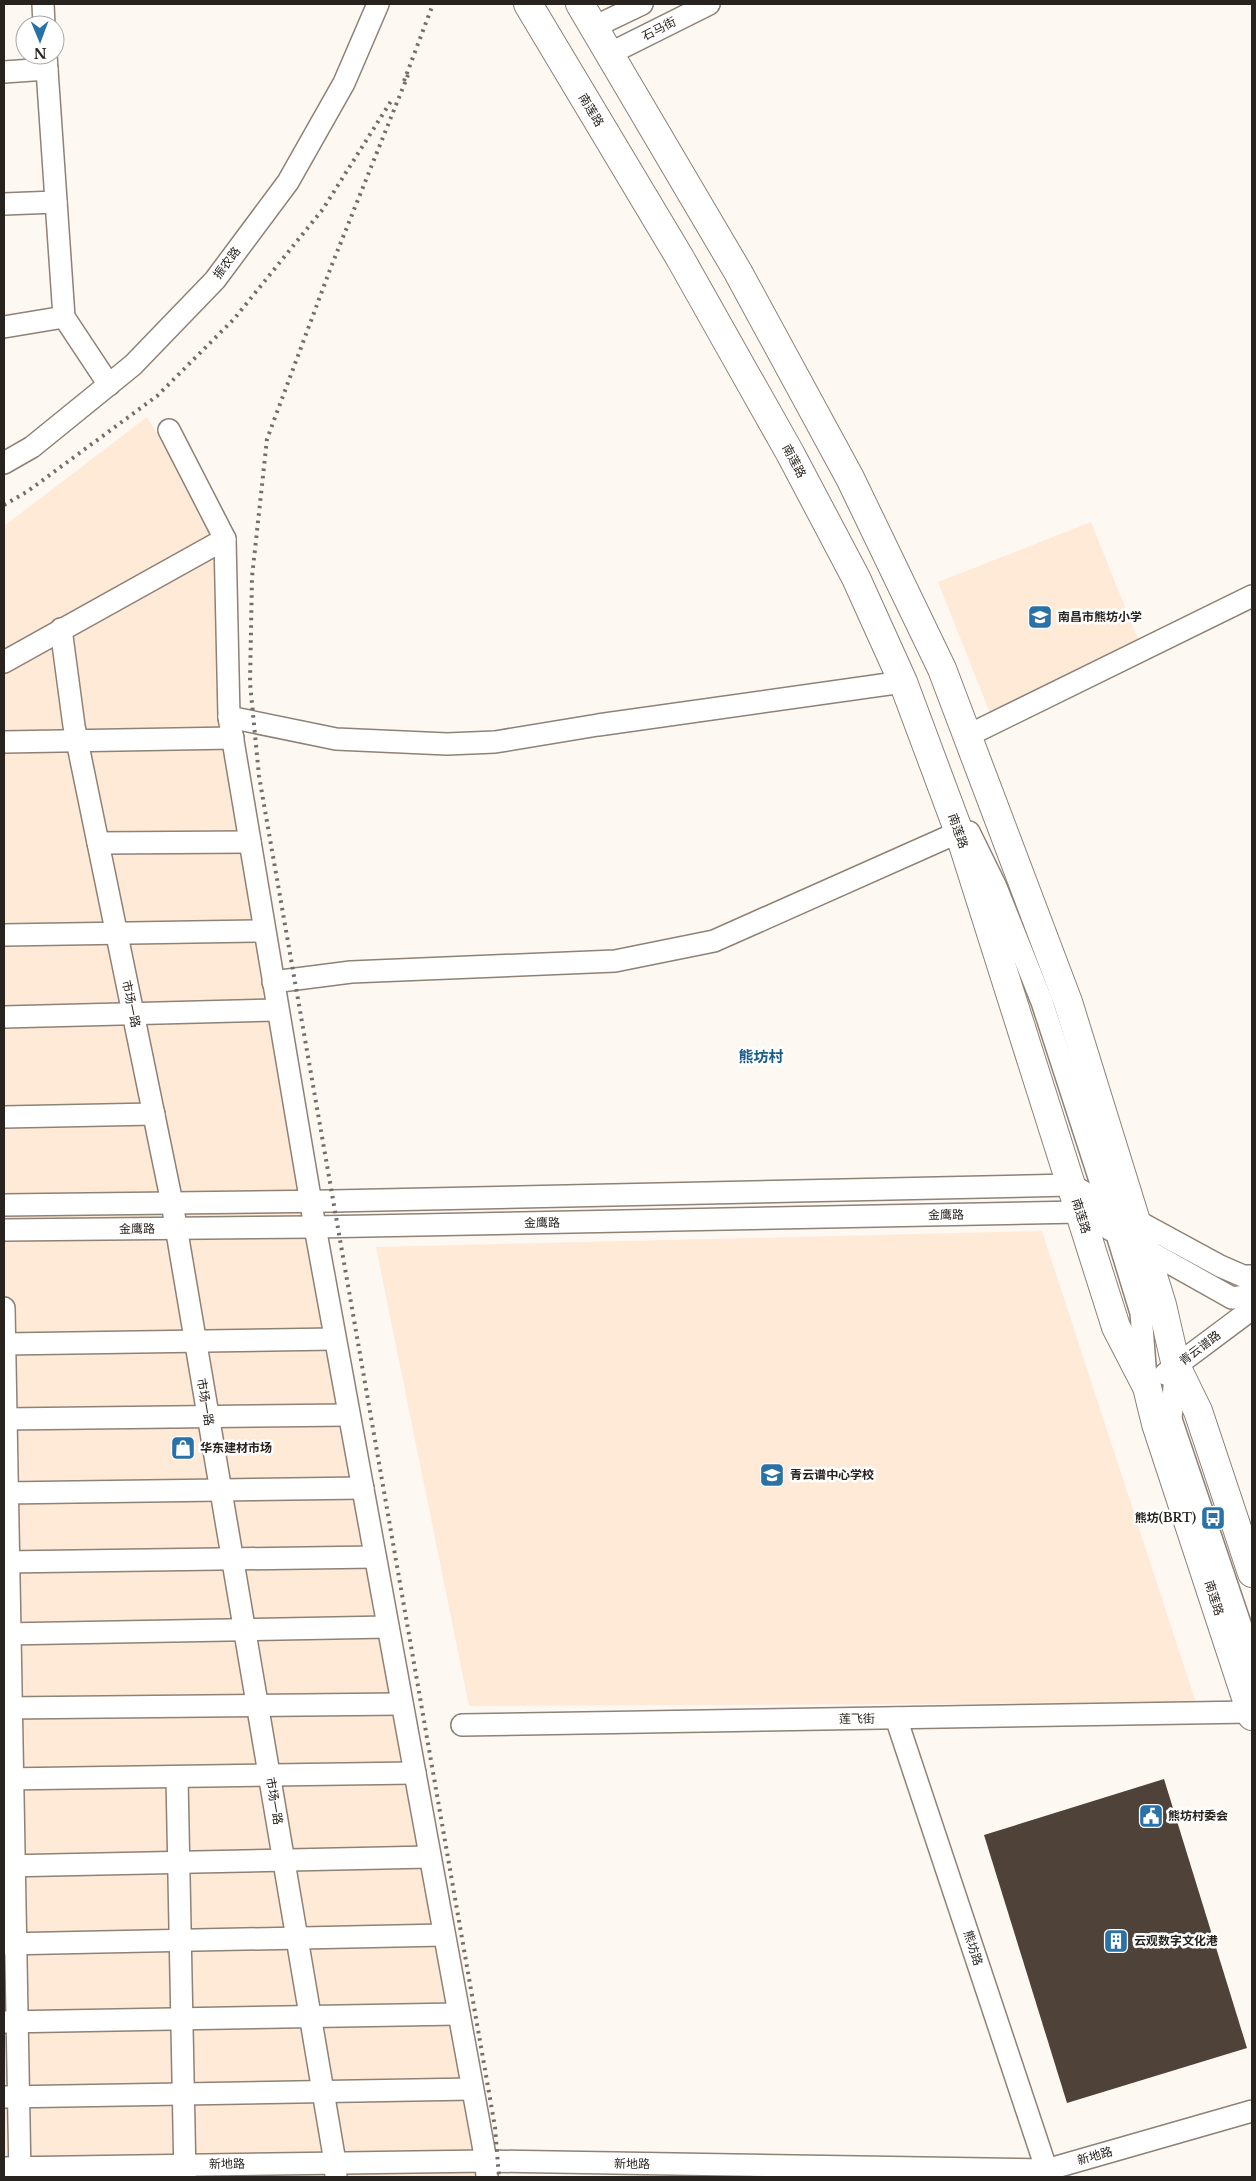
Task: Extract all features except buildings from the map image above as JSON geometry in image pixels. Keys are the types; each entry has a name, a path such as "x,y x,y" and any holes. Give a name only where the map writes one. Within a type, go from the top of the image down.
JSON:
{"highway":[{"name":"南莲路","path":"528,4 680,258 790,453 856,578 903,682 958,832 1116,1327 1147,1387 1156,1424 1252,1714"},
{"path":"580,4 738,272 850,478 942,669 1068,1002 1126,1226 1144,1248 1162,1305 1176,1366 1198,1411 1252,1573"}],"street":[{"name":"振农路","path":"4,463 32,447 133,365 215,280 288,182 344,83 378,4"},
{"path":"594,27 642,4"},
{"name":"石马街","path":"609,54 709,4"},
{"path":"4,72 34,65"},
{"path":"47,65 64,317 109,385"},
{"path":"4,204 56,202"},
{"path":"4,327 64,317"},
{"path":"169,430 225,539 229,717 272,982 315,1227 486,2169"},
{"path":"4,662 225,539"},
{"path":"967,736 1252,596"},
{"name":"市场一路","path":"61,629 77,741 172,1203 336,2170"},
{"path":"229,717 336,739 447,744 476,743 495,742 598,724 903,682"},
{"path":"4,742 233,738"},
{"path":"927,746 996,887 1042,1002 1108,1205"},
{"path":"272,982 351,972 615,960 714,941 958,832"},
{"path":"98,843 250,842"},
{"path":"4,935 264,931"},
{"path":"4,1017 278,1010"},
{"path":"4,1117 154,1114"},
{"path":"1071,1185 1108,1205 1126,1226 1141,1313 1147,1387"},
{"name":"金鹰路","path":"4,1204 312,1202 1071,1185"},
{"path":"1079,1212 1126,1226 1243,1276 1252,1276"},
{"name":"金鹰路","path":"4,1230 315,1227 1079,1212"},
{"path":"1144,1248 1232,1298 1252,1295"},
{"path":"4,1308 10,2021 11,2097 15,2171"},
{"name":"青云谱路","path":"1147,1387 1252,1309"},
{"path":"4,1344 335,1339"},
{"path":"1176,1366 1171,1419 1252,1659"},
{"path":"5,1419 349,1416"},
{"path":"6,1493 363,1488"},
{"path":"6,1562 375,1557"},
{"path":"7,1634 388,1627"},
{"path":"8,1708 402,1704"},
{"name":"莲飞街","path":"462,1725 1252,1714"},
{"name":"熊坊路","path":"896,1718 1047,2174"},
{"path":"8,1779 415,1773"},
{"path":"177,1777 185,2171"},
{"path":"9,1866 430,1858"},
{"path":"10,1944 444,1935"},
{"path":"10,2021 459,2014"},
{"path":"11,2097 472,2090"},
{"name":"新地路","path":"15,2171 486,2169 1047,2174 1252,2111"}],"shaded area":[{"name":"华东建材市场","path":"147,417 221,540 230,737 494,2177 4,2177 4,526"},
{"name":"南昌市熊坊小学","path":"1091,522 1143,652 990,713 938,582"},
{"name":"青云谱中心学校","path":"1042,1231 1196,1703 469,1706 376,1247"}],"railway":[{"path":"404,81 433,4"},
{"path":"408,75 331,267 267,439 252,577 250,683 259,776 495,2127 499,2177"},
{"path":"4,505 28,491 157,396 234,319 323,209 393,98"}],"place":[{"name":"南昌市熊坊小学","path":"1040,617"},
{"name":"华东建材市场","path":"183,1448"},
{"name":"青云谱中心学校","path":"772,1475"},
{"name":"熊坊(BRT)","path":"1213,1518"},
{"name":"熊坊村委会","path":"1151,1816"},
{"name":"云观数字文化港","path":"1116,1941"}],"district":[{"name":"熊坊村","path":"761,1057"}]}
